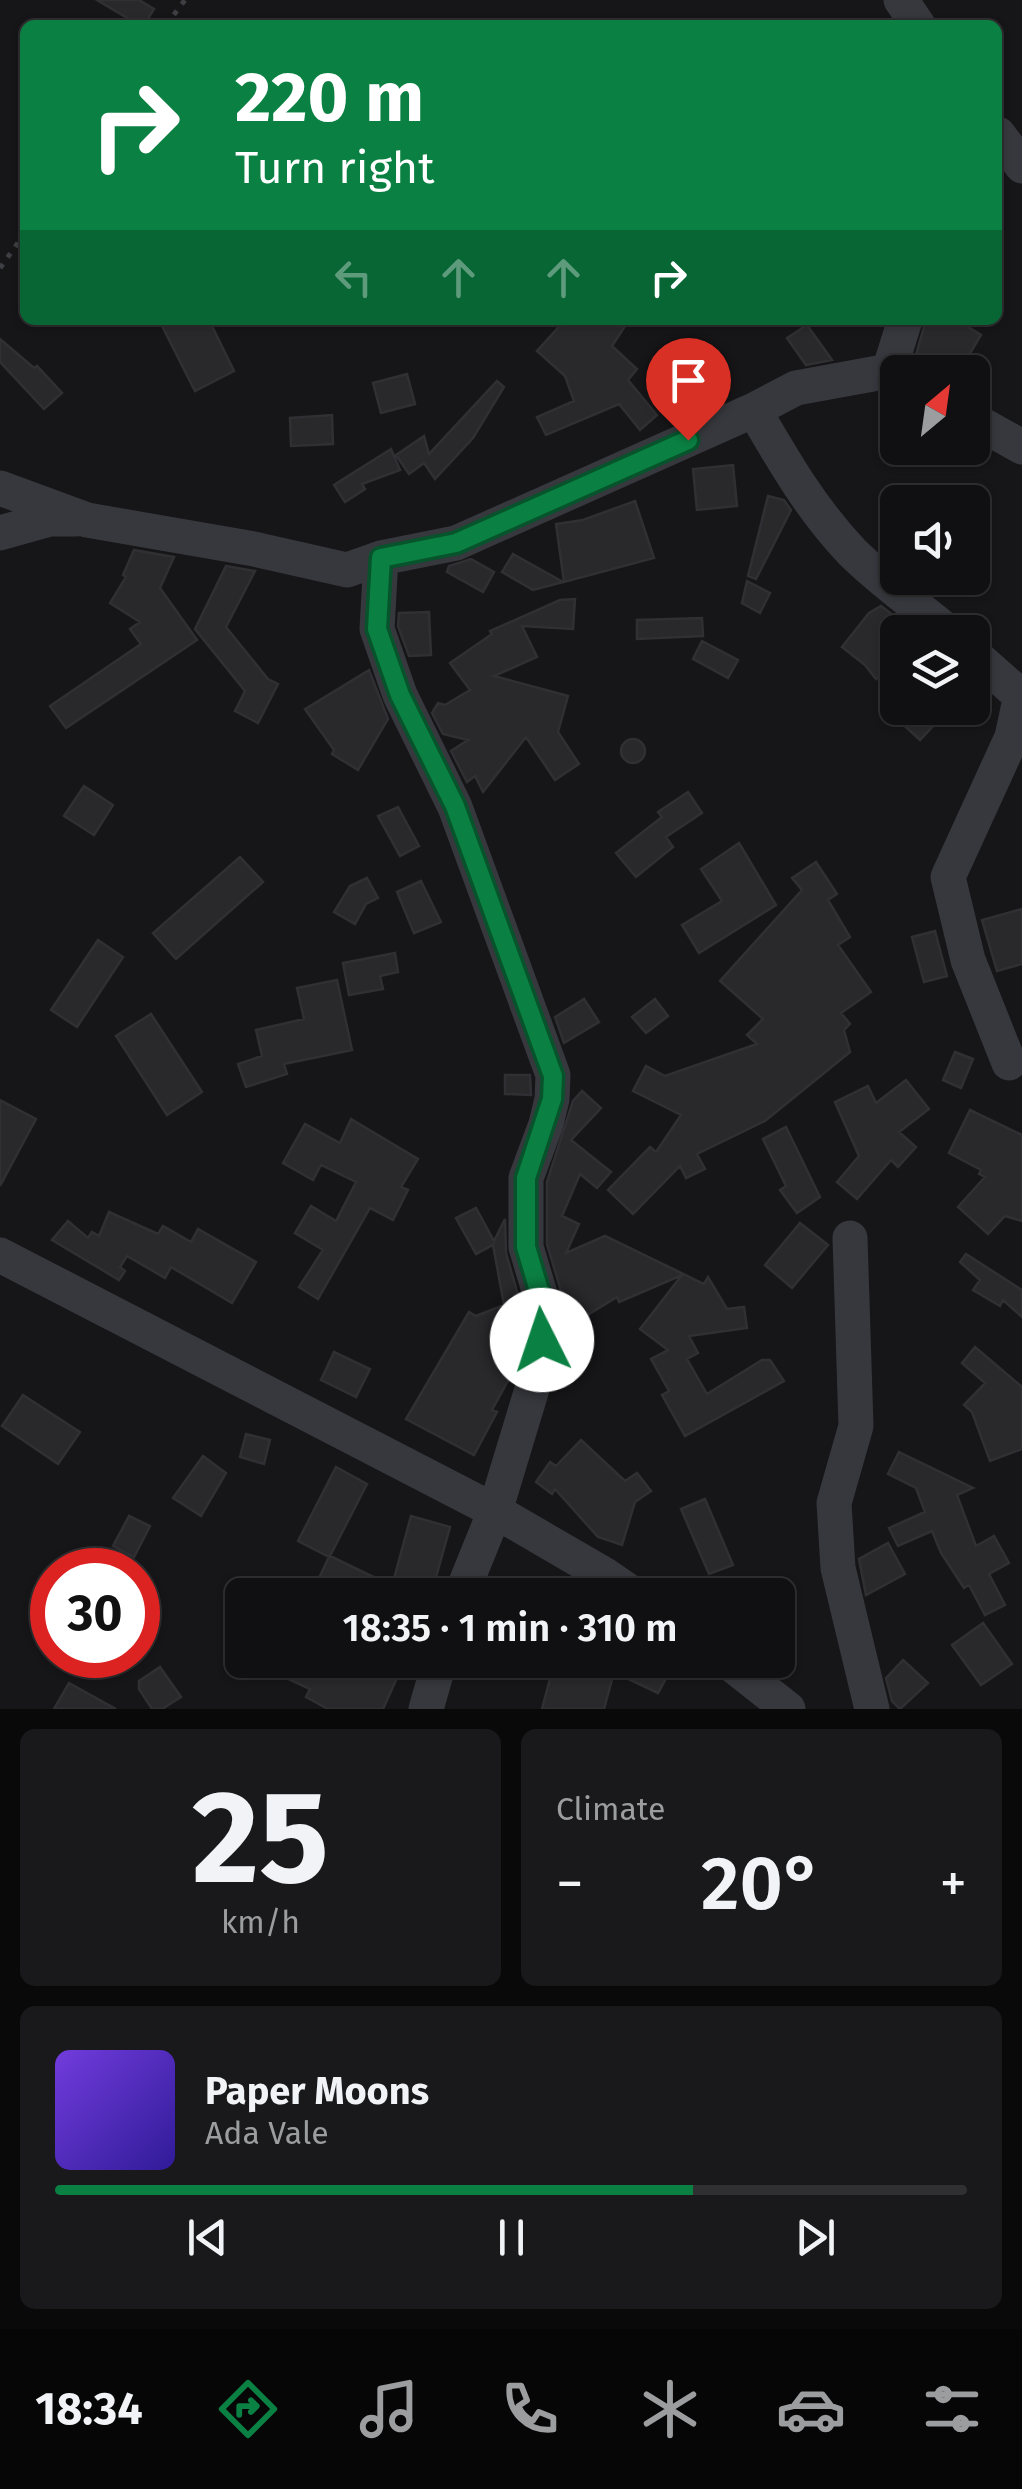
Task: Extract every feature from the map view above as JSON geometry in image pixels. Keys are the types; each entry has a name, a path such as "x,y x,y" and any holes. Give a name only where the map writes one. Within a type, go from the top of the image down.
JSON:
{"street":[{"path":"1002,139 1022,166"},
{"path":"897,355 903,325"},
{"path":"0,532 50,518 87,520 347,570 381,558 456,543 796,388 880,375"},
{"path":"754,410 796,482 826,522 854,554 928,615"},
{"path":"990,428 1022,447"},
{"path":"0,488 87,520"},
{"path":"381,558 377,629 400,695 455,806 553,1076 552,1099 526,1178 526,1247 546,1314 539,1366 495,1511 469,1578"},
{"path":"990,669 1021,696 1012,738 948,876 968,960 1008,1062"},
{"path":"850,1238 856,1426 834,1503 838,1568 872,1709"},
{"path":"0,1255 495,1511 611,1578"},
{"path":"426,1709 435,1678"},
{"path":"749,1678 788,1709"}],"path":[{"path":"170,20 185,0"},
{"path":"0,268 20,240"}],"building":[{"path":"97,0 139,0 154,9 147,20 131,20"},
{"path":"162,325 211,325 234,371 195,391"},
{"path":"560,325 626,325 612,346 637,369 628,380 657,415 640,430 619,404 546,435 537,417 574,401 565,376 537,351"},
{"path":"807,325 832,360 806,365 787,338"},
{"path":"925,325 965,325 981,335 969,355 916,355"},
{"path":"0,339 34,368 37,366 62,393 44,409 0,362"},
{"path":"407,374 415,404 381,413 373,383"},
{"path":"497,381 504,387 473,438 435,479 424,463 409,474 396,455 424,436 429,454"},
{"path":"332,415 333,444 291,446 290,418"},
{"path":"391,449 400,470 362,484 365,489 345,502 334,485"},
{"path":"733,465 737,506 697,510 693,469"},
{"path":"768,496 784,500 791,510 756,579 748,576"},
{"path":"635,501 654,558 564,582 556,524 583,520"},
{"path":"134,550 174,557 160,588 197,640 66,728 50,706 141,644 130,629 140,622 110,603 126,577 123,575"},
{"path":"513,554 563,582 533,590 502,572"},
{"path":"471,559 494,572 483,592 447,572 449,566"},
{"path":"226,566 255,571 226,627 268,679 278,684 258,723 235,711 245,691 195,629"},
{"path":"747,581 770,593 760,613 742,603"},
{"path":"575,599 573,629 522,626 537,657 494,676 568,696 558,732 579,764 555,780 526,737 483,792 475,776 467,782 451,751 468,740 443,734 432,713 438,703 445,705 470,690 450,663 492,634 490,631 560,600"},
{"path":"881,606 893,615 880,615 880,676 876,679 842,647 869,613"},
{"path":"429,612 431,655 409,656 398,626 399,613"},
{"path":"702,618 703,636 637,639 637,620"},
{"path":"702,641 738,660 728,678 693,659"},
{"path":"369,670 388,719 358,770 332,754 334,750 305,709"},
{"path":"904,725 934,725 920,740"},
{"path":"633,739 645,751 633,763 621,751"},
{"path":"84,786 113,805 94,835 64,816"},
{"path":"688,792 702,813 666,837 673,847 636,877 616,853 662,817 658,812"},
{"path":"398,807 419,846 400,856 378,816"},
{"path":"739,843 776,905 699,953 682,925 722,901 701,869"},
{"path":"240,857 263,882 176,959 153,933"},
{"path":"816,862 837,894 828,900 850,937 838,945 871,992 841,1013 850,1024 844,1030 850,1052 765,1121 697,1154 705,1169 686,1178 680,1166 633,1214 608,1190 650,1147 656,1152 681,1115 633,1091 646,1066 665,1076 757,1044 747,1035 763,1019 720,981 802,890 792,878"},
{"path":"367,878 378,898 366,904 355,924 334,912 350,886"},
{"path":"421,881 441,922 414,933 397,892"},
{"path":"1022,909 1022,964 997,971 982,920"},
{"path":"935,931 947,976 924,982 912,937"},
{"path":"98,940 123,957 77,1027 51,1010"},
{"path":"395,953 398,972 380,976 383,989 349,995 343,963"},
{"path":"337,980 352,1050 284,1064 287,1074 246,1087 238,1064 262,1056 256,1030 304,1019 297,988"},
{"path":"584,999 599,1022 564,1043 555,1017"},
{"path":"655,999 668,1016 646,1033 632,1017"},
{"path":"151,1014 202,1092 167,1115 116,1036"},
{"path":"955,1052 973,1059 961,1088 943,1080"},
{"path":"505,1075 530,1075 531,1095 505,1094"},
{"path":"906,1080 929,1109 899,1132 916,1147 898,1167 891,1160 857,1199 837,1182 859,1156 835,1102 868,1086 876,1103"},
{"path":"582,1091 601,1108 571,1140 611,1172 597,1188 580,1174 562,1216 579,1224 566,1253 605,1236 704,1284 708,1277 727,1309 744,1307 747,1328 689,1336 698,1353 687,1359 707,1394 762,1360 770,1360 784,1381 685,1436 662,1395 669,1391 651,1359 668,1350 640,1329 682,1275 619,1302 617,1297 581,1319 583,1324 565,1332 566,1308 547,1244 547,1182 573,1101"},
{"path":"0,1100 36,1119 0,1186"},
{"path":"970,1110 1022,1135 1022,1221 1005,1216 988,1234 958,1207 985,1177 979,1174 981,1170 949,1153"},
{"path":"351,1119 418,1159 401,1187 408,1190 393,1220 370,1208 318,1299 299,1287 323,1250 295,1233 311,1206 336,1221 356,1182 321,1165 313,1180 283,1163 305,1124 340,1143"},
{"path":"786,1127 820,1197 797,1213 780,1190 786,1186 763,1139"},
{"path":"476,1208 494,1241 505,1219 506,1253 524,1316 517,1364 474,1455 406,1419 469,1312 476,1316 504,1305 493,1245 476,1254 456,1218"},
{"path":"109,1212 158,1234 163,1226 191,1242 198,1229 256,1262 232,1303 171,1267 165,1278 127,1256 120,1267 125,1271 119,1280 52,1240 68,1221 88,1238 92,1232 99,1236"},
{"path":"800,1223 828,1245 792,1288 765,1265"},
{"path":"966,1254 1022,1290 1022,1317 1003,1300 1000,1306 973,1290 980,1280 960,1262"},
{"path":"975,1347 1022,1387 1022,1449 990,1461 972,1412 964,1405 985,1383 962,1363"},
{"path":"334,1352 370,1369 356,1397 321,1380"},
{"path":"23,1395 80,1432 58,1464 2,1426"},
{"path":"246,1434 270,1440 264,1464 240,1457"},
{"path":"581,1440 625,1481 637,1473 651,1491 635,1502 622,1545 598,1537 555,1489 552,1494 536,1482 550,1462 556,1466"},
{"path":"899,1452 973,1488 957,1495 976,1546 994,1536 1009,1563 989,1574 1005,1605 985,1615 969,1585 964,1588 941,1553 932,1531 898,1546 889,1528 925,1512 916,1488 888,1474"},
{"path":"203,1456 226,1473 201,1516 173,1498"},
{"path":"336,1467 367,1484 330,1556 375,1578 319,1578 329,1557 298,1541"},
{"path":"705,1499 733,1565 709,1574 681,1509"},
{"path":"129,1516 150,1526 139,1548 113,1546"},
{"path":"411,1516 450,1527 436,1578 394,1578"},
{"path":"888,1543 905,1574 866,1595 859,1559"},
{"path":"983,1623 1012,1664 981,1685 952,1645"},
{"path":"903,1660 928,1683 900,1709 892,1701 886,1678"},
{"path":"160,1667 181,1697 162,1709 152,1709 139,1689 139,1681 160,1678"},
{"path":"286,1678 397,1678 383,1709 328,1709 306,1697 310,1689"},
{"path":"550,1678 612,1678 604,1709 542,1709"},
{"path":"627,1678 666,1678 658,1693"},
{"path":"69,1683 116,1709 54,1709"}],"route":[{"path":"542,1340 546,1314 526,1247 526,1178 546,1124 553,1076 455,806 400,695 377,629 381,558 456,543 688,440"}]}
